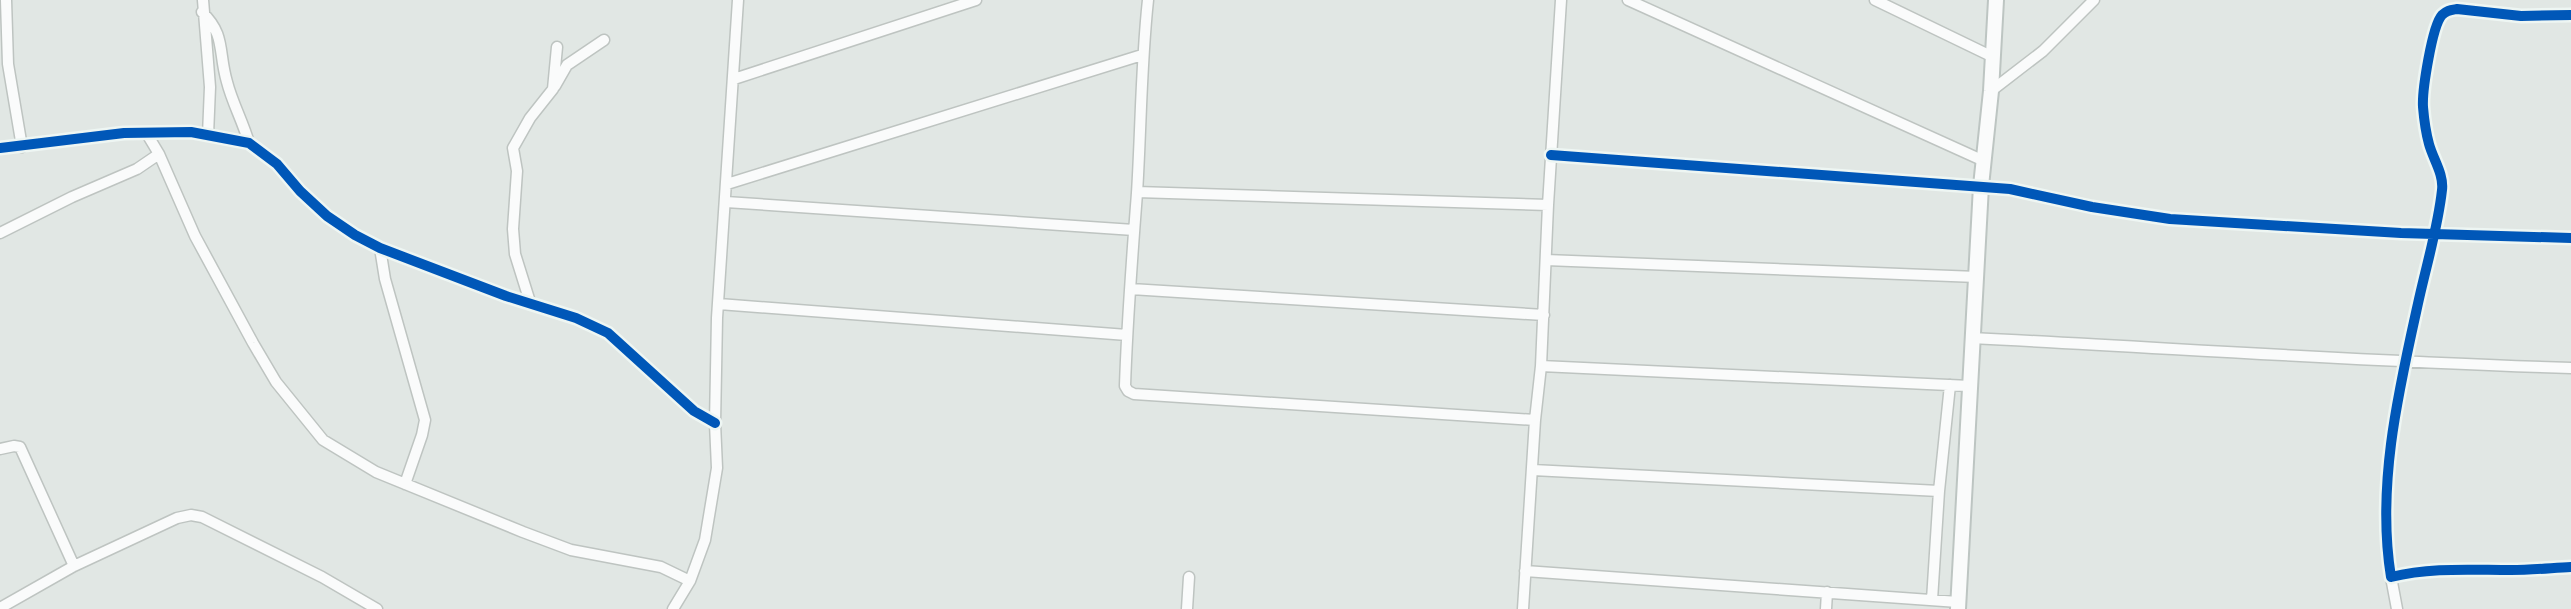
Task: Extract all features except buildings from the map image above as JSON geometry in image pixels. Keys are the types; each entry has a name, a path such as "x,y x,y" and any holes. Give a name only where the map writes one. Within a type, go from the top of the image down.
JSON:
{"street":[{"path":"6,0 8,64 22,147"},
{"path":"203,0 209,87 208,135"},
{"path":"673,609 690,581 705,540 717,468 715,423 719,304 738,0"},
{"path":"734,79 976,0"},
{"path":"1148,0 1142,55 1125,386 1134,394 1535,420"},
{"path":"1522,609 1541,366 1561,0"},
{"path":"1628,0 1984,161"},
{"path":"1875,0 1991,56"},
{"path":"1525,571 1932,600 1958,607 1981,186 1991,91 1996,0"},
{"path":"1991,91 2043,51 2094,0"},
{"path":"2397,609 2386,536 2387,480 2406,363 2435,234 2442,186 2429,146 2423,105 2432,40 2441,16 2448,10 2521,16 2571,15"},
{"path":"202,12 215,25 228,85 249,143"},
{"path":"530,302 515,254 513,229 517,171 513,148 530,118 553,89 567,65 604,40"},
{"path":"553,89 557,47"},
{"path":"727,184 1142,55"},
{"path":"0,148 100,135 191,132 249,143 277,164 300,191 327,216 355,235 380,248 576,318 608,333 694,411 715,423"},
{"path":"147,134 159,154 195,236 276,382 323,440 376,472 571,550 661,567 690,581"},
{"path":"0,233 72,197 137,169 159,154"},
{"path":"1551,155 1981,186 2170,219 2435,234 2571,238"},
{"path":"1137,192 1548,205"},
{"path":"726,202 1133,230"},
{"path":"380,248 385,279 425,420 405,484"},
{"path":"1546,261 1977,277"},
{"path":"1131,289 1544,315"},
{"path":"719,304 1127,335"},
{"path":"1972,338 2406,363 2571,368"},
{"path":"1541,366 1970,386"},
{"path":"1932,600 1950,385"},
{"path":"0,449 20,447 74,566"},
{"path":"1533,470 1939,492"},
{"path":"0,608 74,566 177,518 191,515 202,517 310,571 377,609"},
{"path":"2391,577 2414,571 2441,569 2514,570 2571,567"},
{"path":"1187,609 1189,577"},
{"path":"1826,609 1827,592"},
{"path":"23,595 26,609"}],"cycle path":[{"path":"2571,15 2521,16 2457,9 2449,10 2438,21 2428,59 2423,107 2428,140 2440,172 2442,190 2397,402 2386,507 2391,577 2436,570 2571,567"},
{"path":"0,148 124,133 191,132 249,143 277,164 300,191 327,216 355,235 380,248 506,296 576,318 608,333 694,411 715,423"},
{"path":"1551,155 2010,189 2092,207 2170,219 2401,233 2571,238"}]}
